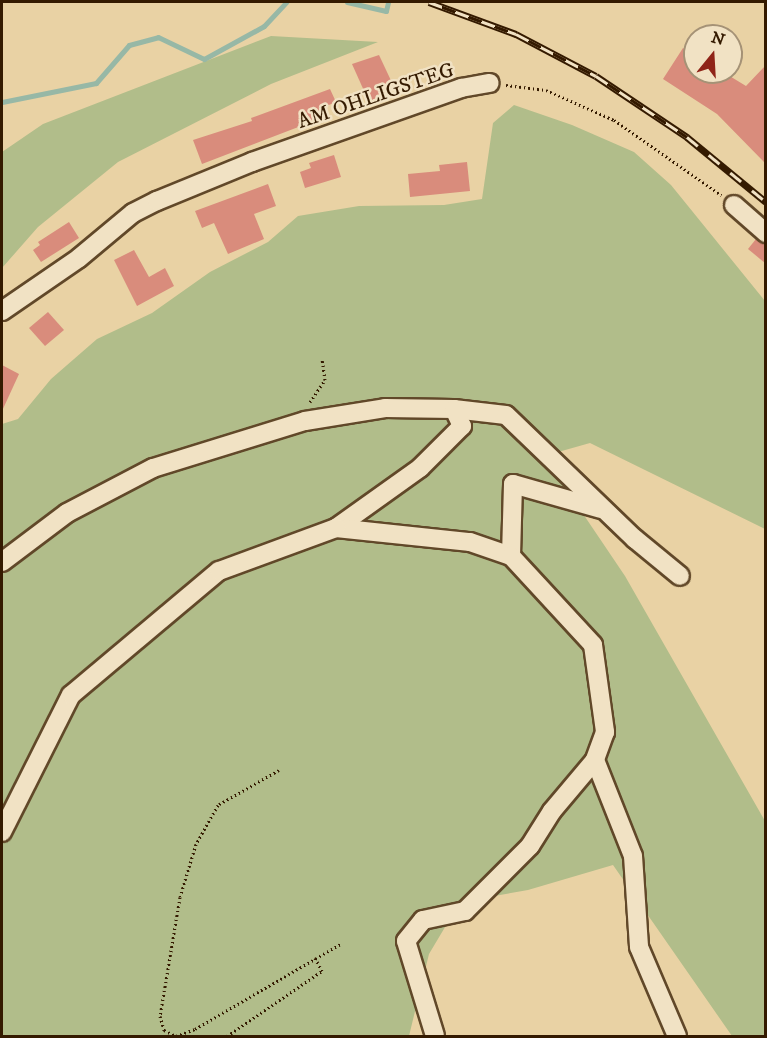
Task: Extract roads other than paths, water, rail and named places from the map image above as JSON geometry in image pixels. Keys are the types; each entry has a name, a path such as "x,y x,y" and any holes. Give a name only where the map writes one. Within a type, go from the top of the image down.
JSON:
{"street":[{"name":"AM OHLIGSTEG","path":"2,311 79,258 133,213 157,201 252,162 461,88 490,83"},
{"path":"734,205 765,233"},
{"path":"2,562 67,513 153,468 305,421 385,408 454,409 506,415 605,510 680,576"},
{"path":"2,832 70,695 219,571 336,528 420,468 462,426 454,409"},
{"path":"511,556 513,484 605,510"},
{"path":"336,528 470,542 511,556 593,645 605,732 595,760 530,846 465,911 423,920 406,941 435,1036"},
{"path":"595,760 633,856 639,947 677,1036"}],"waterway":[{"path":"2,102 96,83 129,45 158,37 204,59 264,26 286,2"},
{"path":"347,2 386,11 388,2"}],"railway":[{"path":"429,2 516,34 596,76 687,137 766,202"}]}
